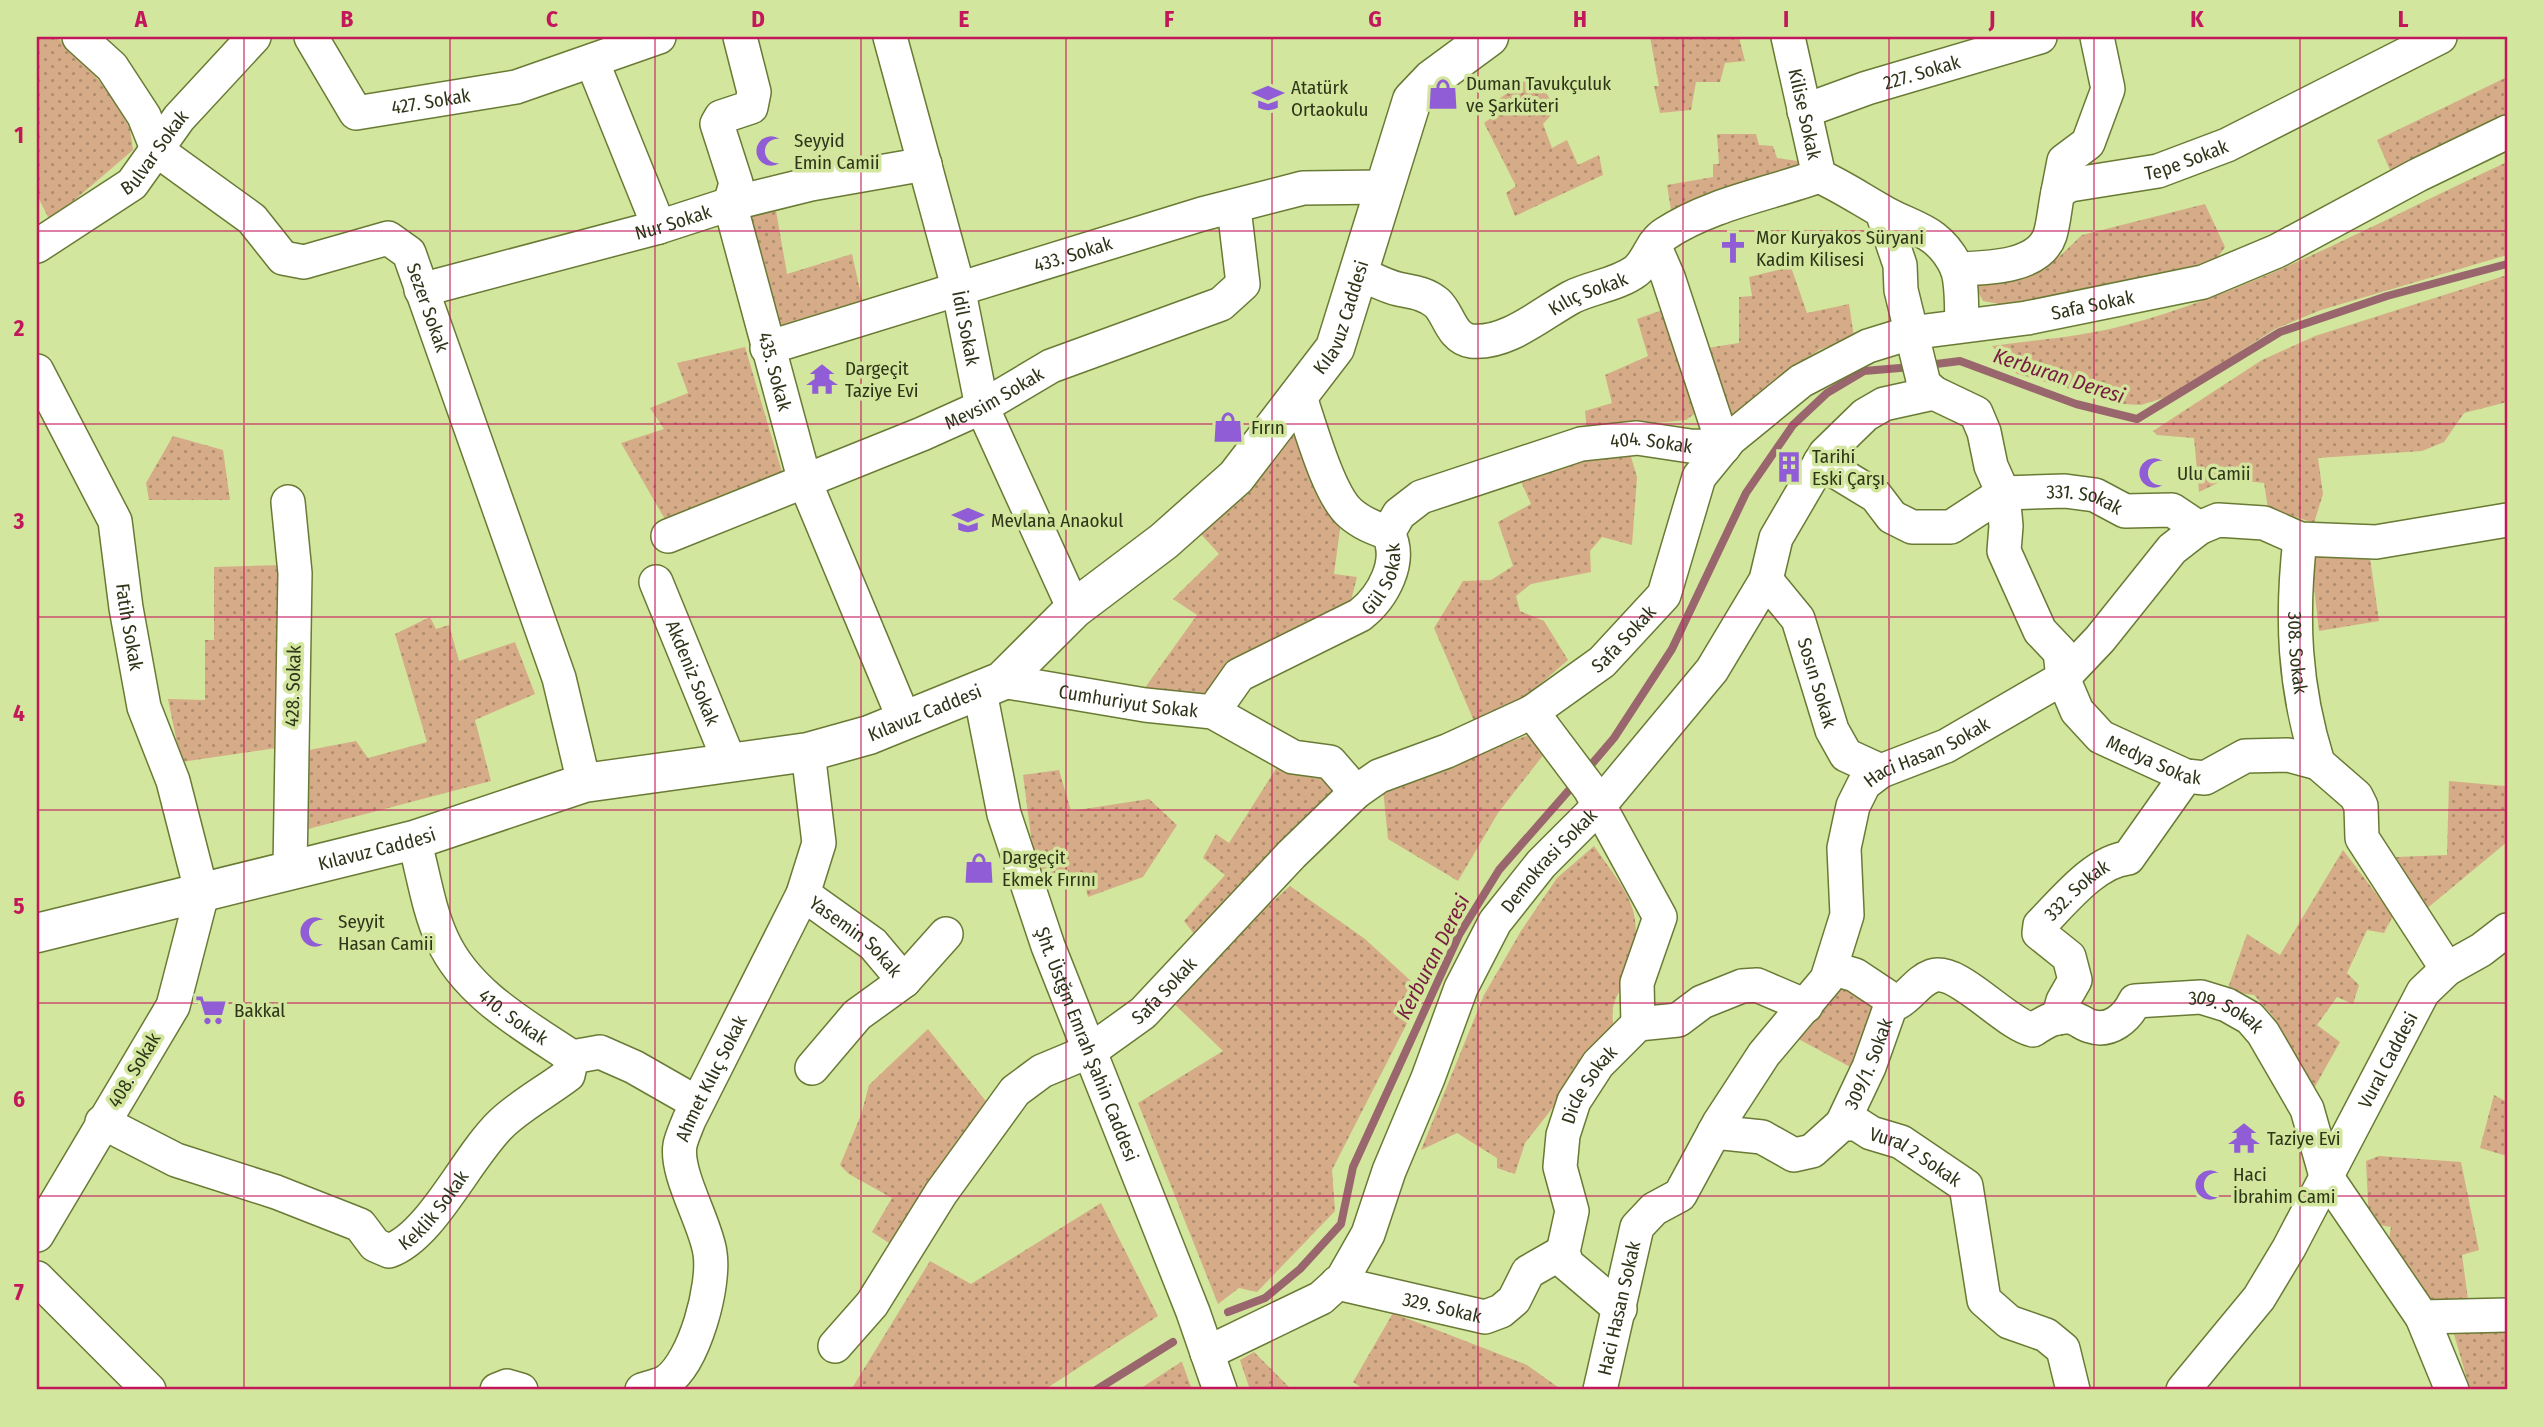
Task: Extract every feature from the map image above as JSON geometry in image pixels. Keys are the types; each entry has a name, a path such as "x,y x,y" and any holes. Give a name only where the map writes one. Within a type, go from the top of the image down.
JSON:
{"main road":[{"name":"Kılavuz Caddesi","path":"37,933 414,840 584,783 808,752 869,736 904,719 991,686 1073,609 1164,541 1236,477 1335,348 1412,100 1432,79 1489,37"}],"street":[{"path":"79,37 112,67 144,116 158,151"},
{"name":"Bulvar Sokak","path":"37,246 132,184 179,118 254,37"},
{"name":"427. Sokak","path":"311,37 356,113 516,87 659,37"},
{"name":"435. Sokak","path":"740,37 754,92 751,107 721,117 717,124 736,183 730,204 805,482 904,719"},
{"name":"İdil Sokak","path":"890,37 958,287 982,407 1073,609"},
{"name":"Kilise Sokak","path":"1788,37 1819,176 1852,191 1882,212 1919,227 1943,247 1957,269"},
{"name":"227. Sokak","path":"1804,111 1867,88 2040,37"},
{"path":"1962,325 1957,269 1987,268 2034,256 2050,237 2064,161 2088,143 2108,89 2097,37"},
{"name":"Tepe Sokak","path":"2058,191 2070,185 2158,172 2227,145 2440,37"},
{"path":"592,61 659,227"},
{"name":"Safa Sokak","path":"835,1346 872,1304 941,1193 1015,1091 1042,1071 1090,1052 1143,1013 1292,854 1356,792 1379,776 1447,751 1532,712 1554,699 1602,662 1664,595 1699,477 1724,447 1801,381 1868,346 1913,342 1962,325 2027,318 2203,282 2277,251 2418,175 2507,132"},
{"name":"Sezer Sokak","path":"158,151 252,219 283,258 303,262 388,238 409,253 559,678 584,783"},
{"name":"Nur Sokak","path":"421,290 659,227 730,204 811,184 925,164"},
{"name":"Kılıç Sokak","path":"1358,273 1397,289 1418,292 1438,304 1451,328 1467,341 1484,341 1512,332 1574,296 1620,280 1638,269 1654,244 1665,234 1710,212 1819,176"},
{"name":"433. Sokak","path":"767,348 1202,214 1234,208 1303,188 1384,187"},
{"name":"Mevsim Sokak","path":"668,536 805,482 982,407 1051,366 1221,304 1243,284 1234,208"},
{"path":"1882,212 1900,265 1901,290 1913,342 1929,389 1976,413 1984,432 1991,466 2003,493 2006,526 2004,551 2040,631 2060,652 2063,678"},
{"name":"404. Sokak","path":"1388,533 1399,514 1421,497 1581,444 1637,438 1690,446 1724,447 1668,277 1654,244"},
{"name":"Fatih Sokak","path":"37,371 115,521 144,707 173,781 202,894"},
{"name":"Demokrasi Sokak","path":"1207,1353 1321,1298 1337,1283 1368,1234 1388,1171 1428,1078 1461,988 1495,922 1594,798 1712,670 1766,580 1776,538 1820,462 1853,427 1884,404 1929,389"},
{"name":"Gül Sokak","path":"1213,712 1239,674 1360,615 1376,603 1391,566 1394,544 1388,533 1368,526 1348,512 1330,480 1299,394"},
{"path":"1820,462 1876,496 1892,517 1912,527 1951,527 2003,493"},
{"name":"331. Sokak","path":"2003,493 2065,491 2095,495 2125,512 2172,510 2199,528"},
{"name":"428. Sokak","path":"288,502 295,573 290,869"},
{"name":"Haci Hasan Sokak","path":"1600,1390 1637,1227 1654,1209 1680,1195 1714,1132 1764,1054 1827,979 1847,915 1844,848 1853,806 1864,784 1881,771 1946,746 2063,678 2100,639 2172,549 2199,528 2218,520 2264,523 2300,539 2376,542 2507,520"},
{"name":"308. Sokak","path":"2300,539 2295,584 2297,681 2318,763"},
{"name":"Sosın Sokak","path":"1766,580 1798,619 1832,730 1846,755 1881,771"},
{"name":"Akdeniz Sokak","path":"656,582 730,763"},
{"name":"Medya Sokak","path":"2063,678 2077,711 2101,737 2186,776 2205,778 2245,756 2288,755 2318,763 2356,796 2361,806 2362,838 2446,969"},
{"name":"Cumhuriyut Sokak","path":"991,686 1213,712 1293,757 1330,762 1356,792"},
{"name":"Şht. Üstğm Emrah Şahin Caddesi","path":"991,686 1004,814 1048,946 1220,1390"},
{"path":"1532,712 1594,798 1660,918 1637,983 1638,1024 1678,1020 1702,1002 1742,986 1757,985 1806,1006"},
{"name":"Ahmet Kılıç Sokak","path":"642,1390 667,1381 686,1360 703,1313 710,1279 710,1249 685,1177 679,1147 697,1103 803,894 819,843 808,752"},
{"name":"332. Sokak","path":"2058,1018 2063,1001 2075,980 2068,957 2039,933 2040,925 2083,883 2114,859 2128,858 2186,776"},
{"name":"410. Sokak","path":"414,840 442,939 471,984 519,1022 572,1056"},
{"name":"408. Sokak","path":"37,1235 57,1207 102,1122 173,1006 202,894"},
{"name":"Yasemin Sokak","path":"803,894 873,944 904,981 857,1015 812,1068"},
{"name":"Vural Caddesi","path":"2183,1390 2259,1298 2290,1248 2423,992 2446,969 2481,950 2507,930"},
{"path":"904,981 946,934"},
{"path":"1831,968 1855,975 1892,1002 1898,1003 1928,978 1942,975 1975,992 2004,1017 2023,1028 2033,1030 2050,1018 2058,1018"},
{"name":"309. Sokak","path":"2058,1018 2072,1017 2101,1029 2113,1026 2129,1013 2135,1001 2201,997 2227,1005 2250,1018 2278,1055 2307,1109 2326,1176 2422,1317 2452,1390"},
{"name":"309/1. Sokak","path":"1842,1124 1869,1067 1892,1002"},
{"name":"Dicle Sokak","path":"1563,1252 1572,1211 1560,1167 1563,1135 1574,1101 1598,1064 1638,1024"},
{"path":"572,1056 600,1052 634,1067 697,1103"},
{"name":"Keklik Sokak","path":"102,1122 176,1160 276,1192 360,1225 375,1245 389,1251 402,1246 424,1226 460,1173 502,1122 568,1076 572,1056"},
{"name":"Vural 2 Sokak","path":"1714,1132 1762,1137 1794,1155 1812,1151 1842,1124 1857,1124 1871,1133 1901,1142 1966,1186 1984,1300 2009,1322 2046,1335 2063,1349 2073,1390"},
{"path":"1563,1252 1567,1264 1620,1309"},
{"name":"329. Sokak","path":"1337,1283 1485,1317 1502,1311 1514,1300 1528,1272 1563,1252"},
{"path":"37,1278 149,1390"},
{"path":"2422,1317 2507,1315"},
{"path":"497,1390 507,1386 521,1390"}],"shaded area":[{"path":"37,37 55,37 76,51 117,104 130,129 133,150 50,221 37,195"},
{"path":"1650,37 1739,37 1745,61 1725,63 1720,82 1696,82 1691,110 1660,113 1654,86 1659,86"},
{"path":"1535,73 1556,110 1543,124 1552,148 1567,140 1578,165 1599,155 1603,175 1515,216 1506,193 1516,186 1484,123 1502,110 1499,99"},
{"path":"2507,77 2507,115 2390,170 2377,140"},
{"path":"1717,134 1756,134 1759,145 1773,146 1777,158 1798,161 1799,168 1672,216 1667,185 1713,177 1713,164 1719,164"},
{"path":"2507,162 2507,255 2321,310 2275,329 2170,396 2141,405 2123,404 2017,374 1992,346 2090,333 2172,311 2270,274"},
{"path":"2205,204 2225,247 2215,261 2011,306 1983,301 1975,286 2033,272 2060,256 2082,235"},
{"path":"775,205 787,274 852,254 863,304 778,327 750,210"},
{"path":"1791,267 1807,313 1849,304 1854,337 1819,350 1727,422 1707,348 1739,343 1739,297 1752,296 1749,277"},
{"path":"2507,275 2507,402 2464,413 2444,442 2422,451 2318,458 2323,494 2314,523 2268,508 2264,483 2226,479 2199,492 2194,438 2157,435 2153,431 2262,360 2315,336"},
{"path":"1668,308 1701,409 1686,420 1587,430 1585,411 1612,403 1605,375 1648,356 1637,319"},
{"path":"745,347 782,472 666,521 621,443 664,429 650,408 688,393 677,363"},
{"path":"1295,425 1340,529 1334,574 1357,577 1348,612 1202,699 1144,689 1197,615 1173,599 1219,554 1200,533"},
{"path":"173,436 223,450 230,500 149,500 146,483"},
{"path":"1628,447 1637,477 1632,545 1602,537 1590,551 1591,572 1531,584 1516,596 1520,611 1544,621 1568,660 1522,700 1474,721 1434,628 1463,581 1491,580 1513,566 1498,522 1531,504 1519,477"},
{"path":"2310,552 2370,558 2379,621 2319,631"},
{"path":"282,565 284,747 181,762 168,699 205,700 205,640 214,640 214,567"},
{"path":"430,617 436,629 449,625 459,661 515,642 535,694 475,720 491,781 308,829 309,750 356,741 368,758 427,742 395,634"},
{"path":"1529,735 1544,754 1498,813 1458,881 1388,839 1383,789"},
{"path":"1277,767 1326,774 1337,802 1198,939 1184,921 1225,875 1203,858 1216,834 1229,843"},
{"path":"1059,770 1071,811 1149,799 1177,825 1143,877 1088,897 1082,872 1037,882 1023,775"},
{"path":"2449,781 2505,786 2507,842 2425,910 2396,857 2447,855"},
{"path":"1594,846 1625,891 1635,919 1633,953 1615,1000 1614,1030 1525,1143 1515,1174 1497,1168 1497,1158 1457,1133 1421,1150 1484,995 1521,931 1557,878"},
{"path":"2343,850 2393,916 2384,933 2367,930 2347,973 2359,985 2353,1004 2337,997 2317,1025 2340,1042 2313,1090 2272,1015 2254,995 2227,991 2247,934 2280,955"},
{"path":"1290,886 1365,939 1423,992 1332,1170 1335,1211 1257,1292 1239,1288 1218,1304 1138,1103 1223,1051 1166,996"},
{"path":"1840,984 1871,1002 1876,1016 1852,1068 1793,1036"},
{"path":"928,1029 989,1105 892,1245 872,1232 892,1198 849,1174 840,1165 861,1115 869,1085"},
{"path":"2494,1095 2507,1102 2507,1156 2480,1148"},
{"path":"2379,1156 2461,1162 2479,1250 2462,1255 2469,1307 2436,1311 2388,1245 2391,1227 2369,1223 2366,1161"},
{"path":"1101,1203 1158,1316 1044,1390 851,1390 930,1261 971,1284"},
{"path":"1393,1313 1527,1365 1562,1390 1365,1390 1353,1382"},
{"path":"2507,1326 2507,1390 2470,1390 2452,1327"},
{"path":"1254,1352 1292,1390 1250,1390 1240,1360"},
{"path":"1181,1362 1192,1390 1138,1390"}],"waterway":[{"name":"Kerburan Deresi","path":"1928,365 1960,361 2076,404 2137,419 2280,332 2387,296 2507,264"},
{"name":"Kerburan Deresi","path":"1585,772 1614,738 1672,649 1746,493 1793,425 1827,393 1864,371 1912,367"},
{"name":"Kerburan Deresi","path":"1228,1312 1265,1298 1300,1269 1341,1224 1353,1167 1459,935 1499,870 1577,781"},
{"path":"1096,1390 1173,1342"}],"place":[{"name":"Duman Tavukçuluk ve Şarküteri","path":"1443,94"},
{"name":"Atatürk Ortaokulu","path":"1268,98"},
{"name":"Seyyid Emin Camii","path":"771,151"},
{"name":"Mor Kuryakos Süryani Kadim Kilisesi","path":"1733,248"},
{"name":"Dargeçit Taziye Evi","path":"822,379"},
{"name":"Fırın","path":"1228,427"},
{"name":"Tarihi Eski Çarşı","path":"1789,467"},
{"name":"Ulu Camii","path":"2154,473"},
{"name":"Mevlana Anaokul","path":"968,520"},
{"name":"Dargeçit Ekmek Fırını","path":"979,868"},
{"name":"Seyyit Hasan Camii","path":"315,932"},
{"name":"Bakkal","path":"211,1010"},
{"name":"Taziye Evi","path":"2244,1138"},
{"name":"Haci İbrahim Cami","path":"2210,1185"}]}
